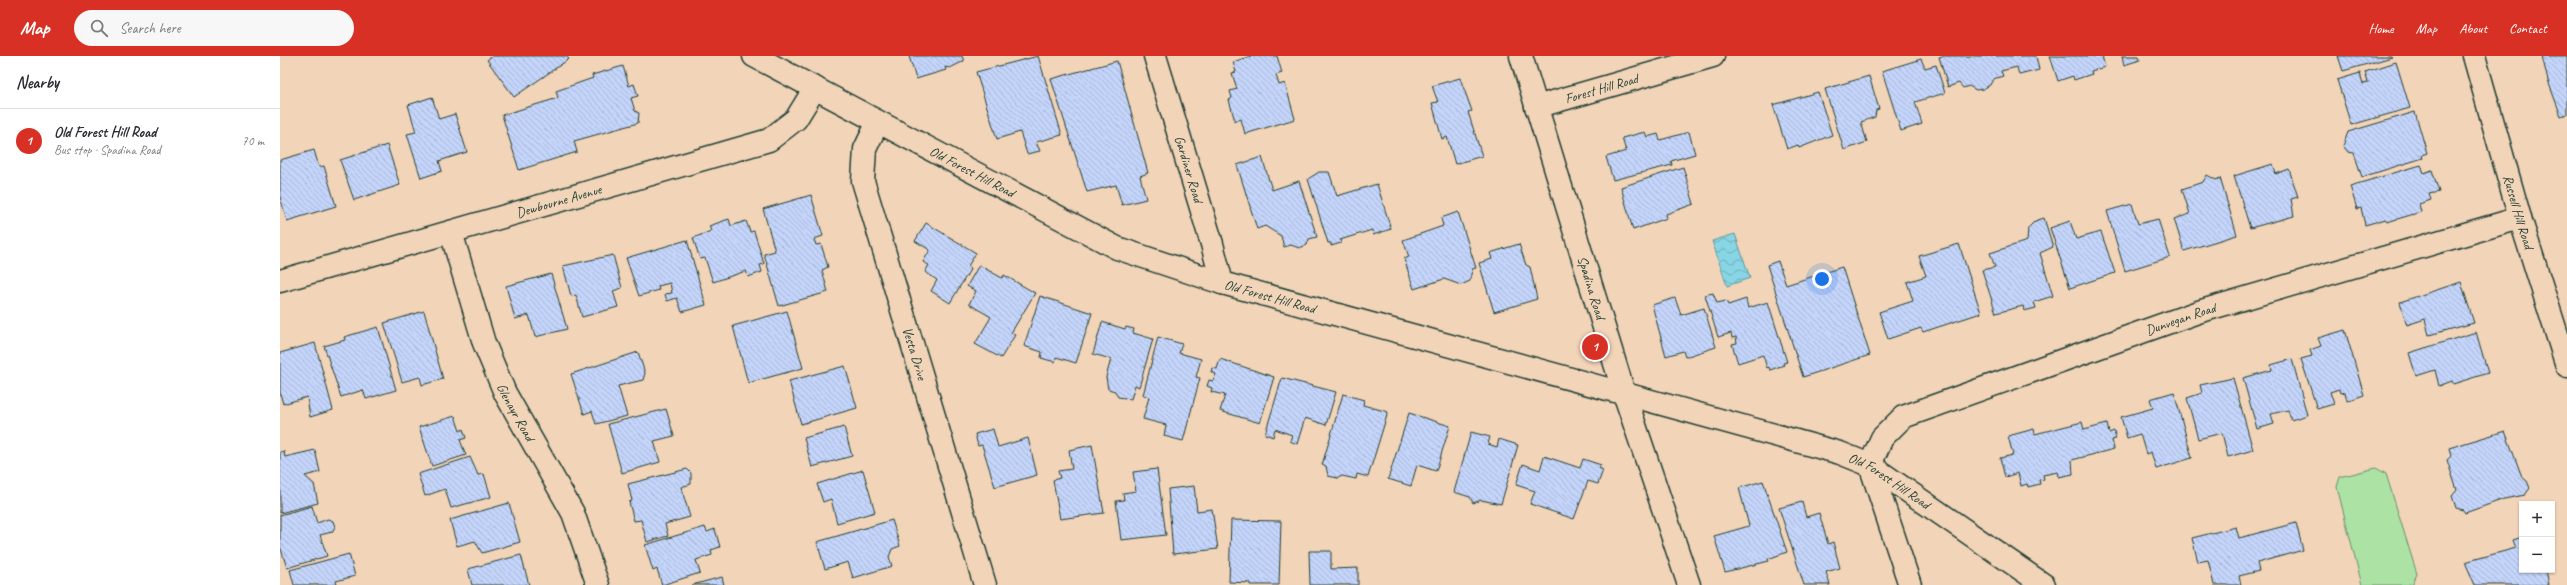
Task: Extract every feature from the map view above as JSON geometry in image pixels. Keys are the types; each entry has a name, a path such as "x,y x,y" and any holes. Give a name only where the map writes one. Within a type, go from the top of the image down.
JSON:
{"street":[{"name":"Old Forest Hill Road","path":"754,56 1117,248 1222,283 1840,453 1870,465 2044,585"},
{"name":"Gardiner Road","path":"1155,56 1212,244 1222,283"},
{"name":"Spadina Road","path":"1521,56 1624,393 1690,585"},
{"name":"Forest Hill Road","path":"1536,106 1713,56"},
{"name":"Russell Hill Road","path":"2474,56 2520,218 2566,358"},
{"name":"Dewbourne Avenue","path":"280,281 769,140 796,119 815,88"},
{"name":"Vesta Drive","path":"878,122 865,149 863,181 985,585"},
{"name":"Dunvegan Road","path":"1870,465 1882,438 1903,418 2198,312 2520,218"},
{"name":"Glenayr Road","path":"452,232 484,343 504,393 573,513 598,585"},
{"path":"1870,465 1910,585"}],"green space":[{"path":"2376,468 2386,474 2417,574 2413,583 2407,585 2362,585 2337,487 2340,477"}],"water":[{"path":"1735,234 1750,278 1727,286 1712,241"}],"building":[{"path":"492,56 566,56 569,59 514,97 487,60"},
{"path":"909,56 962,56 964,61 950,68 945,67 946,70 916,79"},
{"path":"1038,56 1062,135 1036,142 1040,151 1027,154 1020,132 997,139 976,72"},
{"path":"1251,56 1277,56 1282,73 1276,75 1279,85 1285,83 1295,119 1245,134 1241,119 1235,121 1229,100 1232,98 1230,91 1237,89 1232,73 1236,72 1233,62"},
{"path":"2036,56 2039,70 2019,75 2017,67 2001,71 2003,76 1993,79 1990,85 1983,89 1976,90 1969,86 1963,88 1959,83 1948,87 1939,57"},
{"path":"2050,56 2102,56 2105,67 2091,71 2092,74 2074,80 2073,76 2058,81"},
{"path":"2122,56 2139,56 2140,60 2124,65"},
{"path":"2338,56 2391,56 2392,57 2343,71"},
{"path":"2542,56 2567,56 2567,114 2561,116 2548,81"},
{"path":"1921,59 1925,68 1936,65 1945,93 1915,102 1922,124 1901,131 1882,71"},
{"path":"1117,61 1148,173 1140,176 1146,199 1122,205 1116,185 1087,192 1051,79"},
{"path":"2396,62 2410,108 2351,125 2337,80 2360,73 2363,84 2368,83 2365,72"},
{"path":"623,66 629,86 634,84 638,96 631,98 635,111 639,113 638,123 574,141 577,152 519,170 502,115 558,98 556,91 593,78 592,75"},
{"path":"1869,76 1879,109 1876,110 1875,117 1861,122 1867,142 1844,150 1825,89"},
{"path":"1460,78 1472,111 1468,112 1482,156 1455,164 1447,137 1442,139 1432,103 1438,102 1432,86"},
{"path":"1818,92 1832,135 1799,148 1798,145 1787,149 1773,105"},
{"path":"432,97 439,119 455,114 467,152 439,161 442,171 421,178 407,134 416,132 408,105"},
{"path":"2415,112 2427,153 2422,155 2423,158 2362,177 2354,153 2348,152 2343,146 2348,132"},
{"path":"1645,132 1647,137 1658,134 1660,140 1689,132 1695,154 1671,161 1672,165 1613,180 1606,157 1626,151 1622,138"},
{"path":"387,145 400,185 354,200 340,160"},
{"path":"314,150 319,167 324,166 336,206 287,221 280,197 280,160"},
{"path":"1262,157 1272,190 1299,181 1317,237 1309,239 1307,245 1299,248 1291,245 1284,247 1281,236 1265,226 1257,229 1237,165"},
{"path":"2273,164 2276,174 2289,169 2298,197 2291,199 2294,216 2250,228 2234,176"},
{"path":"2421,165 2424,173 2432,170 2439,192 2429,194 2431,200 2419,204 2421,212 2387,222 2386,219 2365,225 2361,208 2357,209 2350,186"},
{"path":"1683,167 1694,204 1666,214 1667,218 1633,230 1621,187"},
{"path":"1319,172 1329,172 1337,196 1377,184 1391,229 1373,235 1372,230 1340,240 1341,243 1331,246 1331,243 1328,243 1308,179"},
{"path":"2207,175 2216,180 2220,178 2237,235 2184,251 2174,219 2190,214 2182,189 2203,182"},
{"path":"811,195 823,236 814,239 816,245 821,244 828,267 822,270 828,292 779,306 764,254 775,251 763,209"},
{"path":"2132,204 2138,224 2158,219 2170,257 2125,271 2107,211"},
{"path":"1458,212 1476,268 1472,269 1470,281 1461,285 1444,279 1414,289 1404,259 1409,257 1403,240 1443,226 1441,218"},
{"path":"2044,218 2053,247 2040,253 2053,296 2034,302 2036,308 2024,311 2023,306 1996,313 1982,270 1995,267 1990,253 2027,241 2028,228 2035,221"},
{"path":"729,219 731,226 746,221 750,232 754,231 764,264 760,265 762,272 748,277 746,271 713,282 705,258 700,259 693,238 711,231 709,226"},
{"path":"2070,221 2076,239 2101,232 2115,273 2070,288 2050,228"},
{"path":"926,223 976,253 968,266 971,268 950,303 931,291 937,280 925,272 929,265 923,262 930,250 915,241"},
{"path":"687,240 706,305 682,312 677,298 667,301 665,294 672,293 670,283 658,286 659,290 639,296 626,258"},
{"path":"1519,244 1526,265 1530,267 1537,299 1494,312 1479,263 1492,259 1490,253"},
{"path":"1959,244 1981,313 1923,332 1921,328 1888,339 1879,312 1913,301 1907,282 1926,276 1919,256"},
{"path":"613,255 622,288 613,291 618,307 582,317 576,295 571,296 563,266"},
{"path":"1778,261 1786,285 1842,267 1870,355 1803,377 1767,265"},
{"path":"979,265 1002,278 1004,275 1035,293 1011,333 1015,335 1001,358 975,344 991,317 969,304 976,291 967,286"},
{"path":"551,274 567,329 535,337 529,315 515,319 506,286"},
{"path":"2461,282 2474,323 2429,335 2425,319 2407,325 2400,302"},
{"path":"1713,293 1717,303 1726,301 1728,305 1746,299 1748,308 1768,302 1787,362 1783,363 1784,365 1770,370 1769,367 1767,368 1763,355 1738,363 1732,344 1737,343 1736,337 1732,338 1731,333 1718,337 1705,295"},
{"path":"1040,296 1092,313 1076,363 1056,357 1055,362 1041,358 1042,352 1024,346"},
{"path":"1675,298 1681,315 1704,308 1716,347 1685,357 1683,351 1666,356 1652,305"},
{"path":"424,311 443,379 422,385 420,377 402,382 384,323"},
{"path":"787,311 803,368 748,383 733,326"},
{"path":"1102,322 1125,329 1126,327 1134,329 1133,333 1153,339 1139,387 1135,385 1131,399 1118,397 1115,391 1108,389 1106,377 1111,359 1093,354"},
{"path":"378,327 396,390 366,399 363,390 341,397 324,346 345,340 344,337"},
{"path":"2345,330 2364,395 2347,401 2345,392 2340,393 2339,389 2330,392 2334,404 2317,409 2301,359 2312,356 2310,350 2321,346 2318,338"},
{"path":"2476,332 2488,373 2453,384 2452,381 2439,386 2435,370 2416,376 2409,353"},
{"path":"1158,337 1182,344 1179,353 1201,359 1196,377 1200,378 1183,441 1164,436 1166,425 1143,419 1149,397 1143,395"},
{"path":"315,343 333,410 310,417 307,397 283,404 280,393 280,353"},
{"path":"638,352 645,373 643,380 618,386 627,416 596,424 592,411 584,414 571,374"},
{"path":"1220,359 1274,377 1260,423 1220,411 1225,395 1211,392 1212,388 1207,386 1209,380 1213,381 1216,374 1211,372 1212,368 1217,369"},
{"path":"2292,359 2307,415 2291,420 2288,410 2271,414 2274,424 2257,429 2243,378 2272,370 2271,365"},
{"path":"845,366 857,408 801,424 789,381"},
{"path":"1282,378 1336,392 1326,425 1305,418 1297,444 1290,441 1292,435 1275,429 1273,437 1265,434"},
{"path":"2233,378 2253,450 2228,457 2222,433 2198,439 2187,398 2202,393 2200,385"},
{"path":"2174,392 2192,458 2156,469 2151,452 2146,454 2140,434 2127,438 2121,417 2153,408 2150,399"},
{"path":"1343,394 1364,400 1363,405 1388,412 1368,477 1357,474 1356,479 1342,476 1338,478 1328,476 1326,466 1322,465"},
{"path":"666,409 674,436 654,441 660,462 622,473 608,424"},
{"path":"1409,413 1450,426 1436,471 1417,465 1411,486 1388,479"},
{"path":"455,416 460,431 463,429 466,438 460,440 466,455 432,466 419,427"},
{"path":"2082,422 2084,430 2107,424 2109,433 2114,431 2116,439 2112,440 2114,449 2072,460 2073,474 2059,477 2058,472 2043,475 2044,479 2039,480 2040,484 2028,487 2027,484 2021,486 2018,473 2005,477 2000,458 2013,455 2008,436 2034,429 2035,434"},
{"path":"844,427 852,456 812,467 804,438"},
{"path":"993,429 998,447 1028,438 1037,475 995,487 982,445 978,446 975,434"},
{"path":"2505,431 2522,477 2527,481 2530,488 2525,495 2504,499 2465,513 2463,510 2456,508 2452,496 2457,490 2447,460 2451,456 2449,448"},
{"path":"1471,432 1490,437 1488,444 1497,447 1499,439 1518,445 1501,504 1481,500 1473,503 1470,497 1454,492"},
{"path":"1092,445 1104,513 1060,519 1053,480 1060,478 1058,471 1072,469 1069,450"},
{"path":"315,450 320,472 305,476 314,484 318,503 280,513 280,452 284,451 285,457"},
{"path":"1544,456 1580,468 1583,459 1601,465 1599,468 1603,470 1598,484 1588,481 1574,519 1530,504 1535,491 1516,485 1523,464 1540,470"},
{"path":"470,457 478,475 484,474 491,497 451,508 445,489 425,496 418,474"},
{"path":"687,469 691,473 691,484 681,487 690,517 665,524 668,536 647,542 641,520 634,521 629,502 632,501 628,484"},
{"path":"1157,469 1166,535 1121,540 1116,501 1124,500 1123,493 1136,491 1133,472"},
{"path":"863,470 875,512 837,523 831,499 823,502 817,484"},
{"path":"1763,481 1787,552 1768,559 1769,561 1725,572 1714,536 1749,526 1739,488"},
{"path":"1194,486 1197,511 1212,509 1218,549 1173,554 1168,489"},
{"path":"1802,502 1806,517 1819,513 1828,544 1833,542 1840,568 1826,572 1830,585 1804,585 1779,508"},
{"path":"509,503 520,542 482,553 475,541 457,546 450,520"},
{"path":"312,506 317,523 328,519 333,521 335,527 332,532 320,535 327,556 287,568 280,546 280,515"},
{"path":"892,520 900,546 892,549 889,557 892,566 853,578 848,562 825,569 817,542"},
{"path":"1231,520 1281,521 1279,585 1250,585 1250,583 1229,582"},
{"path":"2296,523 2303,550 2257,563 2259,571 2239,576 2241,585 2214,585 2208,560 2198,562 2192,538 2236,527 2239,538"},
{"path":"705,527 707,532 715,529 720,547 711,550 712,555 696,560 700,573 662,585 657,569 653,571 645,545"},
{"path":"2519,538 2519,573 2547,573 2549,585 2475,585 2465,562 2516,548 2513,540"},
{"path":"1309,551 1331,551 1331,569 1358,568 1358,585 1310,585"},
{"path":"349,554 355,576 336,581 337,585 294,585 290,570"},
{"path":"521,555 529,585 472,585 468,569"},
{"path":"722,577 724,585 692,585"}],"place":[{"name":"Old Forest Hill Road","path":"1595,347"}]}
